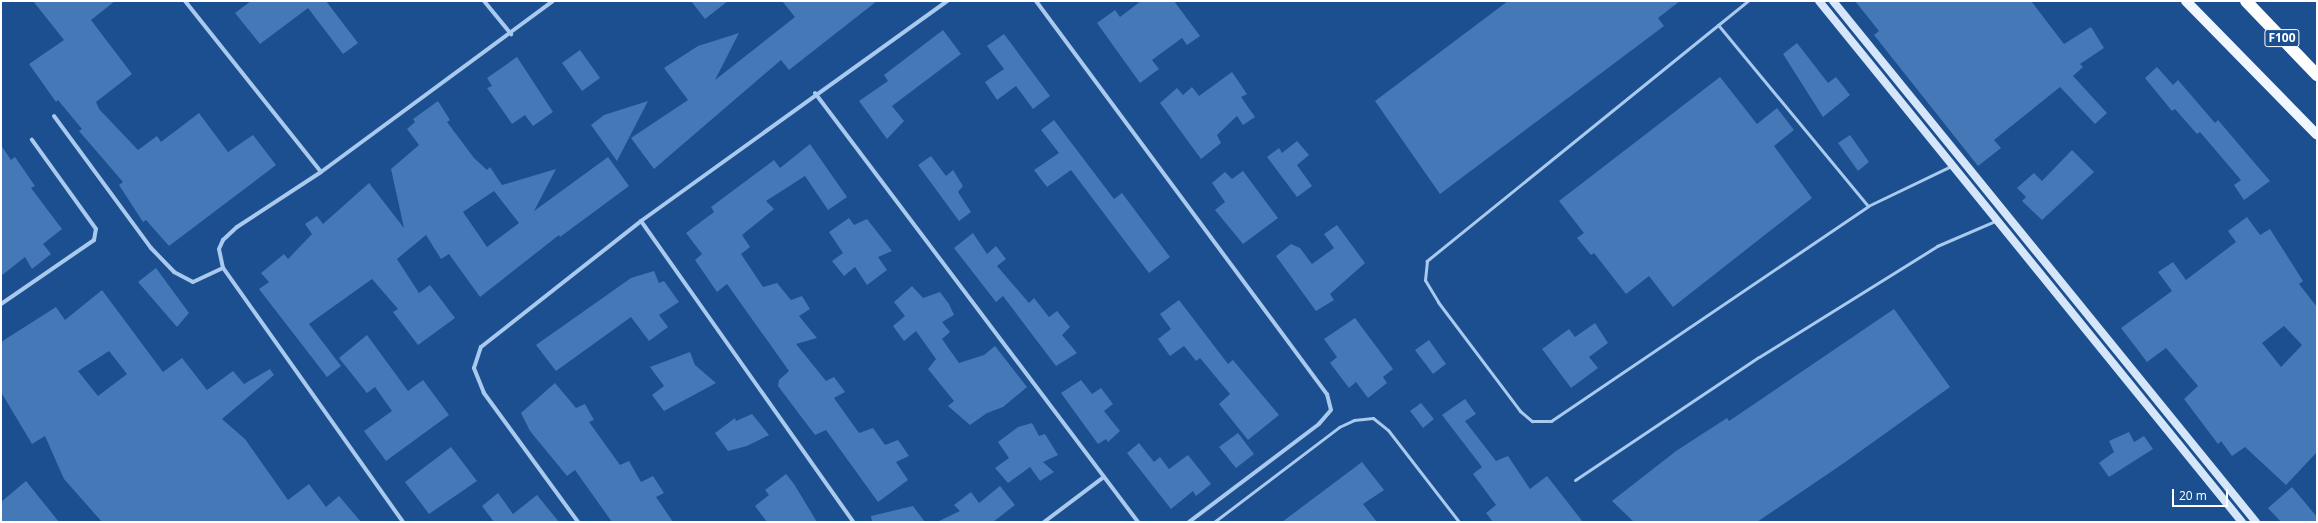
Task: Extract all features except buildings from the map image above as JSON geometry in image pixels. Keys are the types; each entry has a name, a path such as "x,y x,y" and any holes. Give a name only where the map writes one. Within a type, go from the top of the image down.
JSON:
{"highway":[{"name":"F100","path":"2246,1 2317,75"}],"main road":[{"path":"1819,1 1995,221 2242,522"},
{"path":"1833,1 2256,522"},
{"path":"2186,1 2317,135"}],"street":[{"path":"185,1 321,172"},
{"path":"484,1 511,34"},
{"path":"403,522 223,268 219,249 223,240 321,172 511,34 553,1"},
{"path":"578,522 484,393 474,368 481,347 641,221 815,93 947,1"},
{"path":"1036,1 1327,394 1331,410 1319,424 1189,522"},
{"path":"815,93 1138,522"},
{"path":"54,116 151,248 174,272 193,282 223,268"},
{"path":"1,304 94,240 96,229 32,140"},
{"path":"641,221 853,522"},
{"path":"1044,522 1104,477"}],"lane":[{"path":"1748,1 1427,262 1425,280 1438,302 1520,411 1532,421 1551,421 1868,206 1951,166"},
{"path":"2250,1 2317,70"},
{"path":"1718,25 1868,206"},
{"path":"1575,480 1759,357 1924,255 1995,221"},
{"path":"1214,522 1339,427 1354,420 1373,418 1388,430 1459,522"}]}
